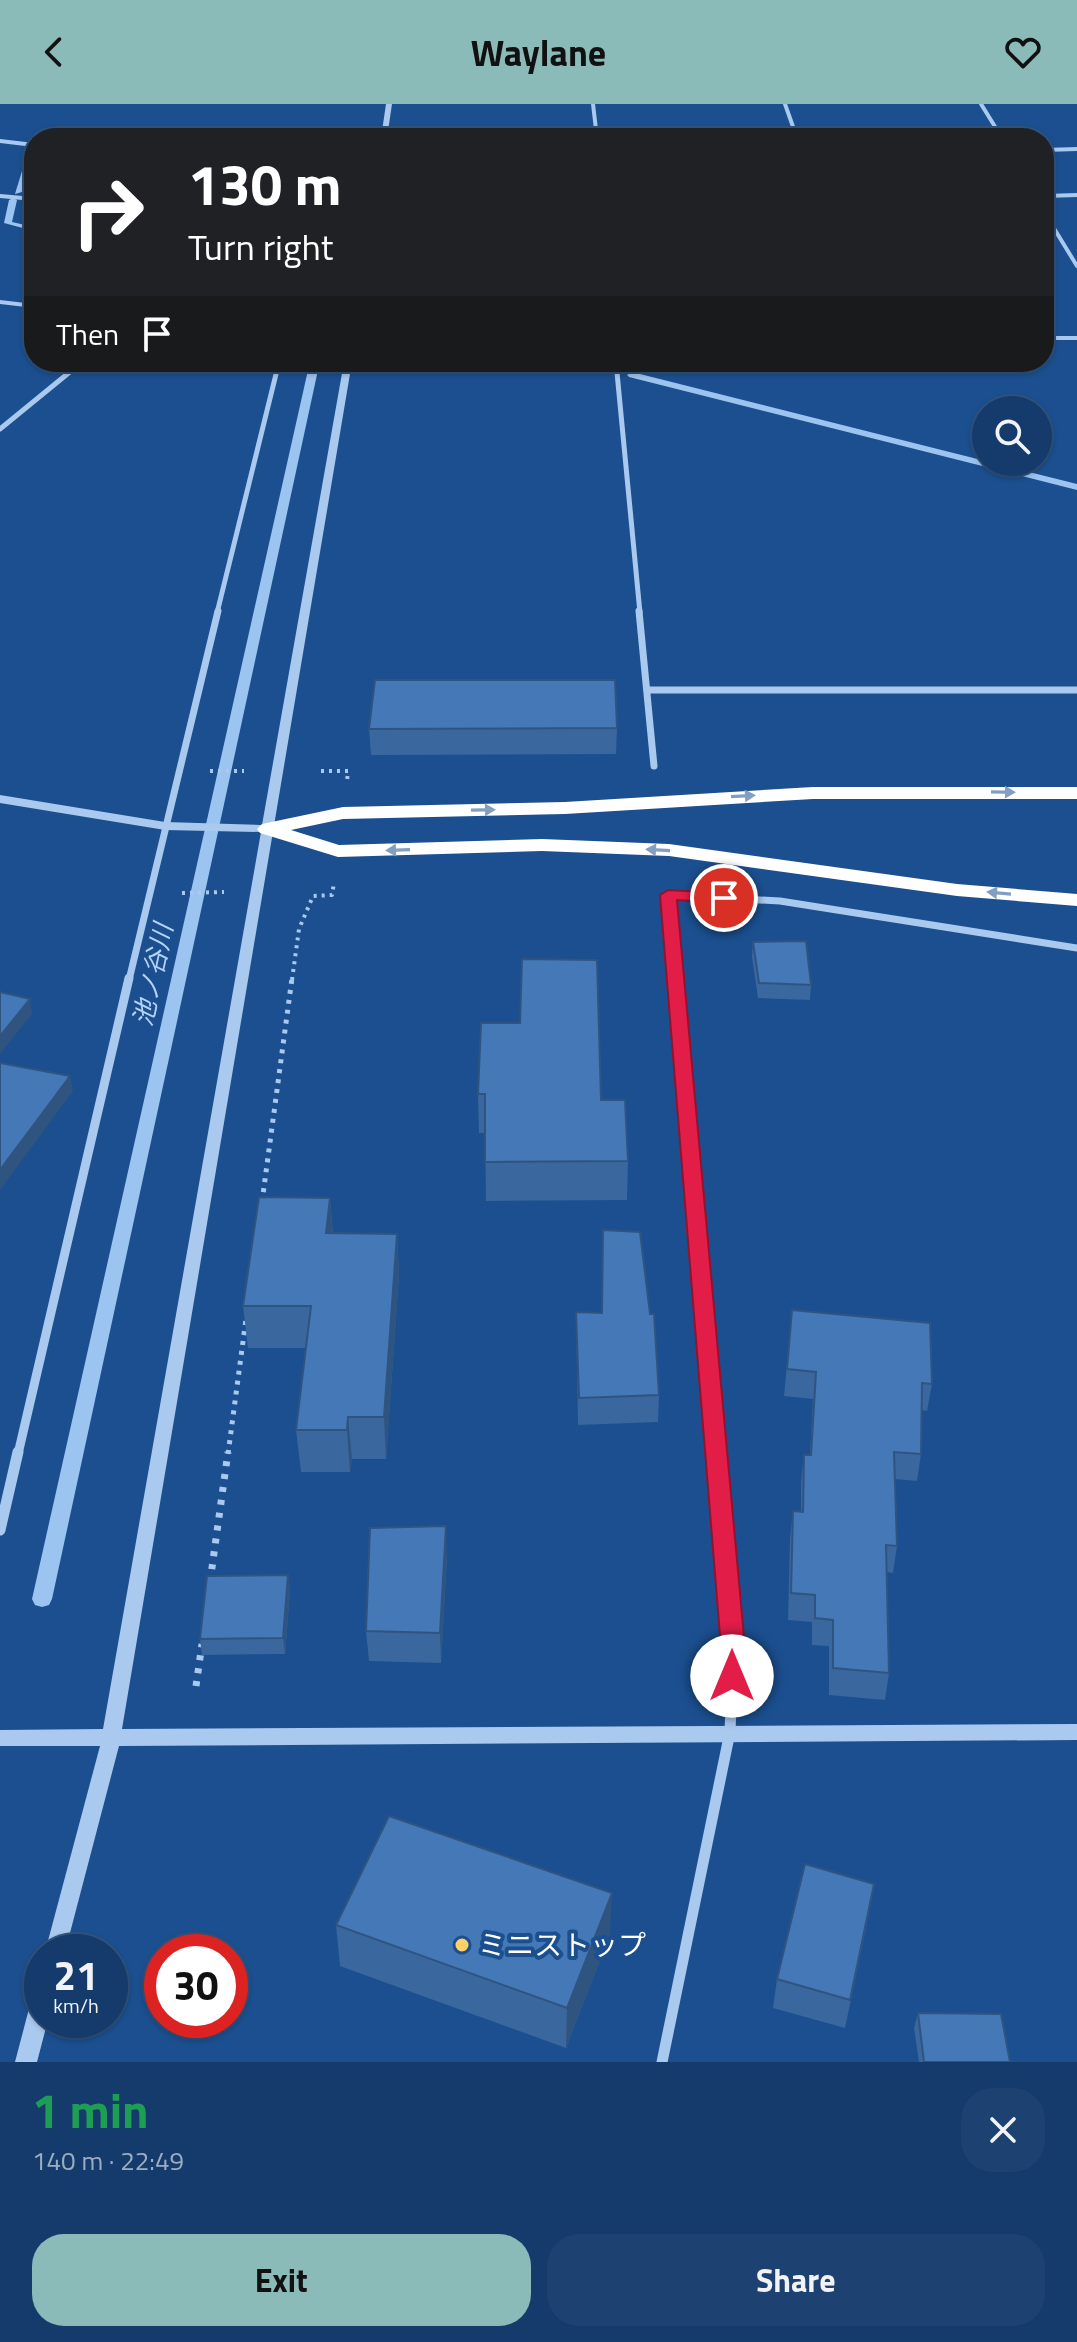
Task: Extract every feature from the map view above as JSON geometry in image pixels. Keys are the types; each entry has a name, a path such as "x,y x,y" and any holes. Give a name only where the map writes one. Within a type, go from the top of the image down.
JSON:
{"highway":[{"path":"267,829 343,813 565,808 813,793 1077,793"},
{"path":"267,829 338,851 542,845 669,850 957,890 1077,900"}],"street":[{"path":"385,128 389,104"},
{"path":"593,104 596,128"},
{"path":"785,104 793,128"},
{"path":"981,104 996,128"},
{"path":"0,141 24,144"},
{"path":"1054,150 1077,149"},
{"path":"1054,196 1077,195"},
{"path":"0,196 24,198"},
{"path":"1054,228 1077,266"},
{"path":"0,302 24,305"},
{"path":"1054,338 1077,338"},
{"path":"0,429 70,372"},
{"path":"0,1530 165,826 277,372"},
{"path":"60,1934 111,1739 346,372"},
{"path":"617,372 654,766"},
{"path":"648,690 1077,690"},
{"path":"0,799 165,826 267,829"},
{"path":"662,2062 730,1732 733,1648 668,895 780,901 1077,948"},
{"path":"0,1738 1077,1732"},
{"path":"26,2062 32,2038"}],"path":[{"path":"207,771 253,771"},
{"path":"321,771 348,771 346,790"},
{"path":"260,1213 299,929 313,896 332,895 334,878"},
{"path":"178,894 229,892"},
{"path":"209,1592 247,1307"},
{"path":"196,1686 203,1639"}],"building":[{"path":"375,680 615,680 617,728 369,729"},
{"path":"806,941 811,985 759,983 753,942"},
{"path":"522,959 597,960 601,1100 625,1100 628,1161 485,1162 485,1094 478,1094 481,1023 520,1023"},
{"path":"0,992 30,999 0,1036"},
{"path":"0,1063 70,1076 0,1170"},
{"path":"259,1197 330,1198 326,1233 397,1234 384,1417 348,1417 347,1430 296,1430 311,1306 243,1306"},
{"path":"603,1230 640,1232 650,1314 654,1314 659,1395 579,1398 576,1312 602,1313"},
{"path":"792,1310 930,1323 932,1384 922,1383 921,1454 894,1452 897,1546 886,1545 889,1673 833,1668 833,1620 815,1618 815,1595 791,1593 793,1511 803,1512 804,1455 811,1455 816,1372 787,1369"},
{"path":"446,1526 440,1633 366,1631 370,1528"},
{"path":"288,1575 283,1638 200,1639 207,1576"},
{"path":"389,1816 612,1893 567,2008 336,1925"},
{"path":"805,1864 874,1884 850,2000 777,1979"},
{"path":"918,2013 1001,2014 1010,2062 924,2062"}],"waterway":[{"name":"池ノ谷川","path":"18,192 24,176"},
{"name":"池ノ谷川","path":"13,200 8,223 24,227"},
{"name":"池ノ谷川","path":"42,1599 313,372"},
{"path":"632,375 1077,487"}],"place":[{"name":"ミニストップ","path":"462,1945"}],"route":[{"path":"724,898 668,895 733,1648 732,1676"}]}
